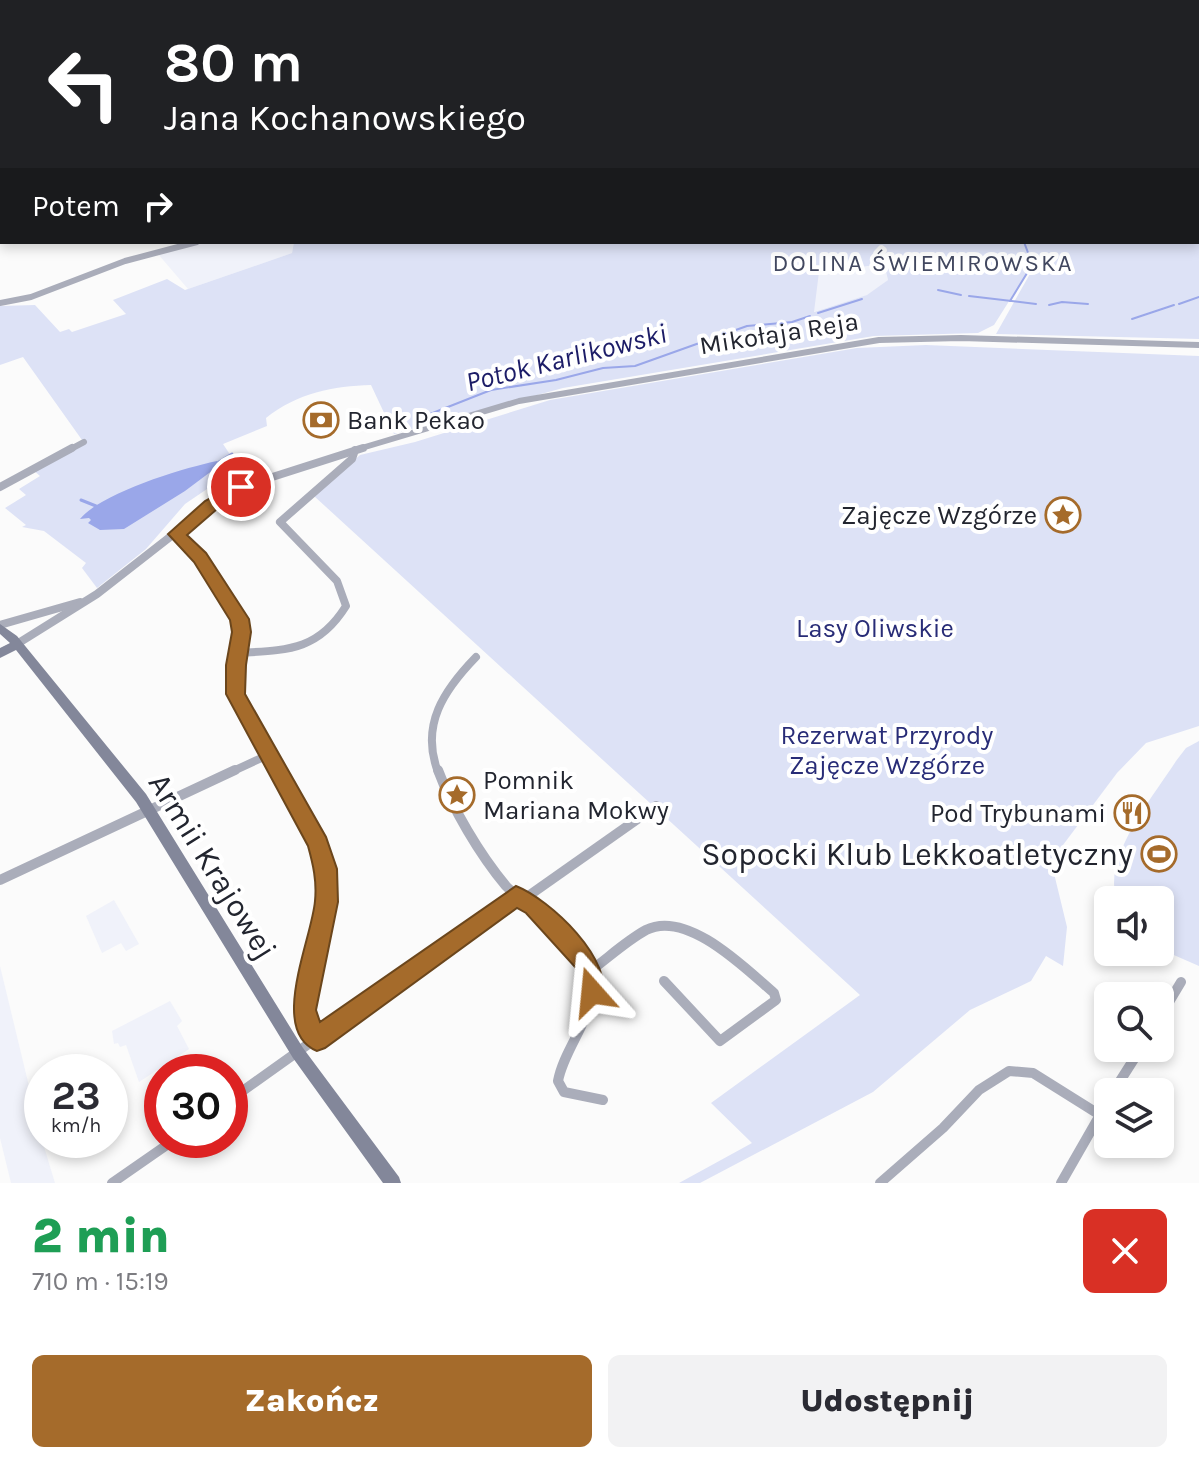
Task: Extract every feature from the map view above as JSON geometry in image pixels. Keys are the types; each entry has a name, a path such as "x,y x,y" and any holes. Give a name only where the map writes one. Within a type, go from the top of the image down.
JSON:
{"street":[{"path":"0,303 28,298 134,258 189,244"},
{"name":"Mikołaja Reja","path":"0,654 85,602 230,493 272,475 323,459 551,393 852,342 961,338 1199,345"},
{"path":"0,487 84,442"},
{"path":"238,653 303,646 328,633 342,615 346,606 337,581 280,522 352,459 355,450"},
{"path":"323,459 337,471"},
{"path":"176,534 200,558 239,619 242,632 236,694 318,844 326,869 325,911 304,1010 305,1019 317,1039"},
{"name":"Mikołaja Reja","path":"0,626 85,602"},
{"name":"Armii Krajowej","path":"0,626 95,738 149,810 298,1053 393,1183"},
{"path":"476,657 457,674 438,705 431,745 434,768 458,814 520,898 534,906 590,971 592,992 588,1009 560,1069 558,1081 564,1092 603,1100"},
{"path":"0,880 268,755"},
{"path":"248,1088 656,806"},
{"path":"590,971 648,929 667,926 715,941 740,960 774,993 776,1000 720,1041 664,981"},
{"path":"1174,994 1181,982"},
{"path":"880,1183 943,1128 979,1090 1009,1071 1033,1073 1094,1111"},
{"path":"1061,1183 1094,1125"},
{"path":"112,1183 148,1158"}],"shaded area":[{"path":"200,244 294,244 292,253 188,289 158,254"},
{"path":"783,244 879,244 888,280 871,294 813,312"},
{"path":"114,900 139,944 126,951 121,943 102,953 86,916"},
{"path":"0,966 24,1065 24,1158 47,1158 55,1183 11,1183 0,1138"},
{"path":"170,1001 182,1021 177,1026 189,1049 181,1054 144,1054 144,1079 139,1082 126,1045 120,1047 118,1043 114,1044 112,1031"}],"green space":[{"path":"294,244 1199,244 1199,339 996,334 1035,265 1029,253 1032,265 994,325 978,333 874,336 563,388 394,434 371,385 330,389 290,402 266,418 267,426 223,444 233,459 232,472 185,504 146,549 97,588 82,568 86,563 44,531 22,527 26,525 5,508 26,495 19,489 40,476 33,470 82,440 23,357 0,365 0,306 35,305 60,332 69,329 72,332 126,314 113,300 167,279 185,290 292,253","holes":["884,264 888,280 867,295 814,312 819,272"]},
{"name":"Lasy Oliwskie","path":"926,345 1199,356 1199,726 1146,743 1117,773 1051,861 1067,927 1063,966 1046,956 1031,981 970,1010 873,1092 700,1183 679,1183 752,1143 711,1103 860,995 314,496 360,455 415,442 550,400 857,348"},
{"name":"Sopocki Klub Lekkoatletyczny","path":"1199,741 1199,966 1174,955 1174,886 1115,886 1114,883 1116,865 1132,828 1186,748"}],"water":[{"path":"217,461 221,464 185,491 124,529 100,530 88,523 89,518 80,519 105,500 124,491 184,469"}],"waterway":[{"path":"1025,244 1030,258"},
{"path":"1010,301 1032,265 1031,260"},
{"name":"Potok Karlikowski","path":"938,290 961,295"},
{"name":"Potok Karlikowski","path":"969,296 1010,301"},
{"name":"Potok Karlikowski","path":"1179,304 1199,297"},
{"name":"Potok Karlikowski","path":"818,313 862,299"},
{"name":"Potok Karlikowski","path":"1010,301 1036,304"},
{"name":"Potok Karlikowski","path":"1049,305 1062,302 1088,304"},
{"name":"Potok Karlikowski","path":"1132,319 1174,305"},
{"name":"Potok Karlikowski","path":"425,416 491,390 556,380 603,368 635,366 747,326 792,322 810,316"},
{"name":"Potok Karlikowski","path":"219,462 232,454"},
{"path":"81,500 96,506"}],"place":[{"name":"Bank Pekao","path":"321,420"},
{"name":"Zajęcze Wzgórze","path":"1063,515"},
{"name":"Pomnik Mariana Mokwy","path":"457,795"},
{"name":"Pod Trybunami","path":"1132,813"},
{"name":"Sopocki Klub Lekkoatletyczny","path":"1159,854"}],"district":[{"name":"DOLINA ŚWIEMIROWSKA","path":"923,263"}],"route":[{"path":"241,487 211,505 176,534 200,558 239,619 242,632 236,665 236,694 318,844 326,869 327,902 304,1010 305,1019 317,1039 516,896 528,900 584,960 592,976 592,992"}],"park label":[{"name":"Rezerwat Przyrody Zajęcze Wzgórze","path":"887,750"}]}
